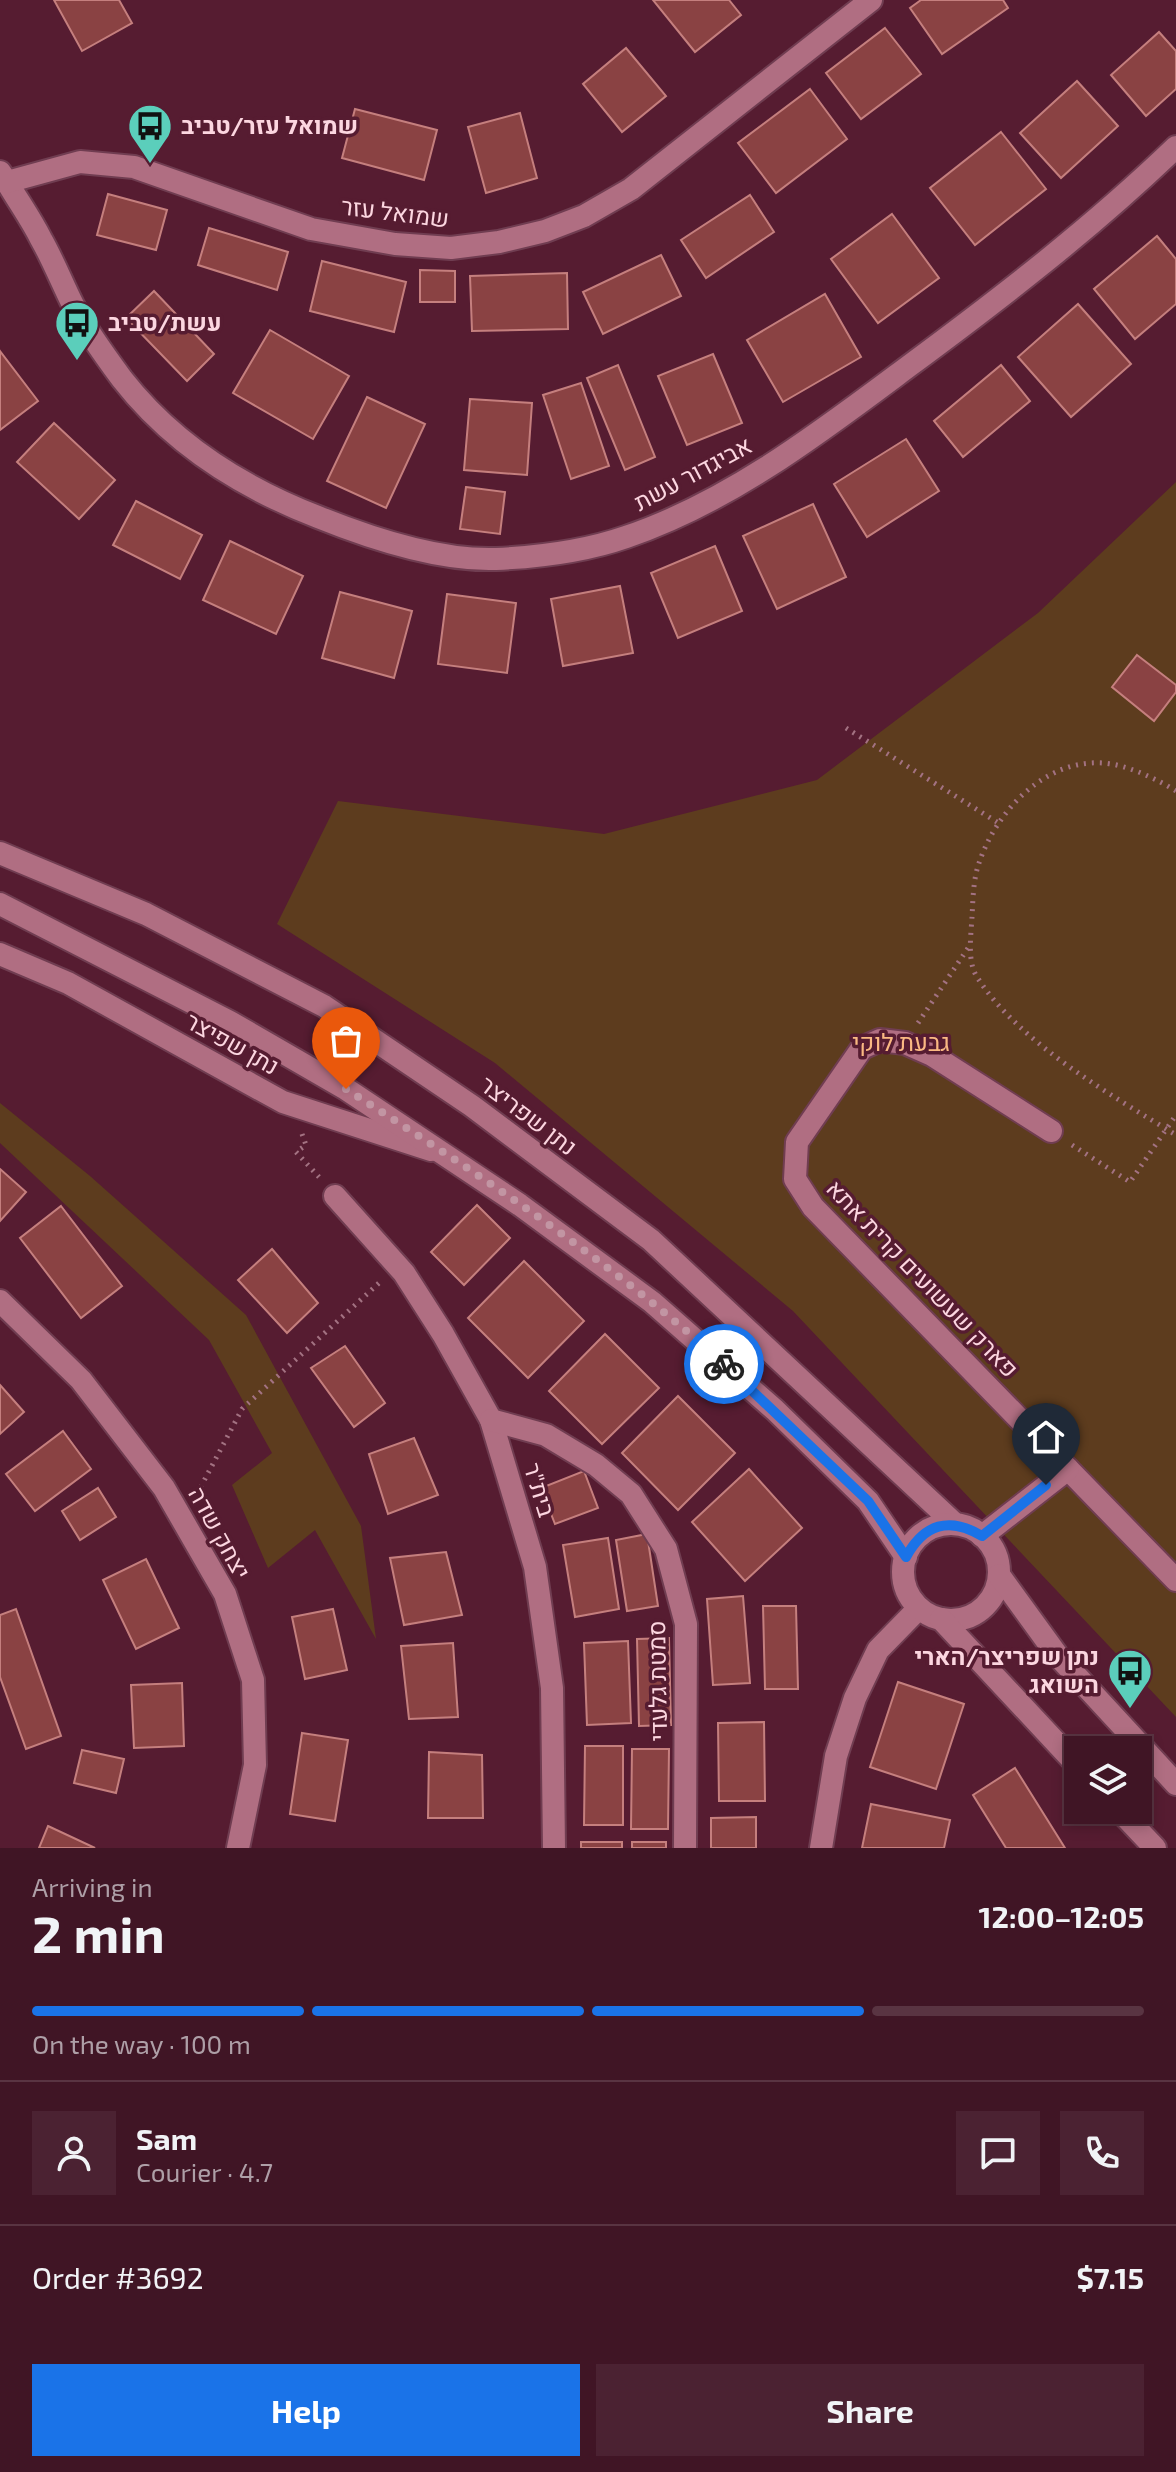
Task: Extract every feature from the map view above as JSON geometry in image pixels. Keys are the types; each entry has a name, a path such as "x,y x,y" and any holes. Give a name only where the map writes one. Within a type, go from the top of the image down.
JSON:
{"street":[{"name":"שמואל עזר","path":"3,177 80,162 134,167 311,229 395,244 451,248 499,242 545,231 584,216 631,189 871,0"},
{"name":"אביגדור עשת","path":"3,177 41,239 75,309 123,380 169,428 221,471 287,505 362,535 429,552 493,559 558,553 625,538 686,513 761,470 860,403 963,326 1135,187 1176,147"},
{"name":"נתן שפריצר","path":"0,853 146,914 324,1006 472,1106 651,1240 955,1524"},
{"path":"0,904 230,1022 346,1089 450,1156 652,1302 717,1357 868,1501 906,1557"},
{"name":"נתן שפיצר","path":"0,954 68,983 291,1105 450,1156"},
{"name":"פארק שעשועים קרית אתא","path":"905,1043 880,1040 862,1048 797,1142 795,1179 813,1207 1176,1580"},
{"path":"905,1043 932,1055 1051,1131"},
{"name":"בית\"ר","path":"335,1196 397,1266 443,1334 491,1420 535,1567 552,1688 554,1848"},
{"name":"יצחק שדה","path":"0,1301 81,1380 164,1488 225,1594 253,1680 255,1765 238,1848"},
{"name":"סמטת גלעדי","path":"491,1420 546,1435 596,1465 631,1494 666,1549 686,1624 685,1848"},
{"path":"982,1536 1068,1469"},
{"path":"941,1619 965,1618 986,1605 995,1591 999,1575 992,1547 982,1536 955,1524 924,1532 913,1543 903,1570 905,1584 919,1608 941,1619 1064,1751"},
{"path":"999,1575 1057,1655 1176,1784"},
{"path":"821,1848 836,1756 855,1698 878,1650 919,1608"},
{"path":"1132,1824 1155,1848"}],"path":[{"path":"846,728 997,822"},
{"path":"1176,791 1156,778 1103,763 1073,767 1039,780 1014,801 997,822 978,864 970,945 975,975 1046,1051 1176,1135"},
{"path":"905,1043 970,945"},
{"path":"291,1105 306,1145 296,1152 335,1196"},
{"path":"1051,1131 1130,1182 1176,1115"},
{"path":"182,1520 242,1409 397,1266"}],"green space":[{"name":"גבעת לוקי","path":"1176,482 1176,1717 793,1311 495,1063 277,924 338,801 604,834 817,780 1038,613"},
{"path":"0,1103 90,1176 246,1315 361,1526 376,1639 315,1530 268,1568 232,1485 272,1453 209,1340 0,1143"}],"building":[{"path":"54,0 119,0 132,23 82,51"},
{"path":"653,0 729,0 741,15 695,52"},
{"path":"921,0 1003,0 1008,8 942,54 910,8"},
{"path":"885,28 921,74 861,119 826,73"},
{"path":"1159,32 1176,51 1176,89 1146,116 1111,75"},
{"path":"626,48 666,96 622,132 583,84"},
{"path":"1077,81 1118,126 1061,178 1020,133"},
{"path":"810,89 847,139 776,193 738,143"},
{"path":"355,109 437,130 424,180 342,158"},
{"path":"520,113 537,178 486,193 468,127"},
{"path":"1001,132 1046,189 975,245 930,188"},
{"path":"108,194 167,210 156,250 97,235"},
{"path":"750,195 774,232 706,278 681,240"},
{"path":"892,214 939,278 878,323 831,259"},
{"path":"209,228 288,252 277,290 198,265"},
{"path":"1157,236 1176,259 1176,304 1135,339 1094,289"},
{"path":"661,255 681,296 603,334 583,292"},
{"path":"322,261 406,282 394,332 310,311"},
{"path":"420,270 455,271 455,302 420,302"},
{"path":"567,273 568,329 472,331 470,276"},
{"path":"154,291 214,354 187,381 126,318"},
{"path":"825,294 861,357 783,402 747,340"},
{"path":"1078,304 1131,364 1071,417 1018,357"},
{"path":"270,330 349,376 313,439 233,393"},
{"path":"0,351 38,401 0,430"},
{"path":"713,354 742,423 687,445 658,376"},
{"path":"618,365 655,457 625,470 587,378"},
{"path":"1001,365 1030,401 963,457 934,421"},
{"path":"581,383 609,466 571,479 543,395"},
{"path":"367,397 425,424 386,508 327,481"},
{"path":"470,399 532,403 527,475 464,470"},
{"path":"54,423 115,480 79,519 17,462"},
{"path":"906,439 939,491 867,537 834,484"},
{"path":"466,487 505,492 500,534 460,529"},
{"path":"136,501 202,535 180,579 113,545"},
{"path":"813,504 846,577 777,609 743,536"},
{"path":"230,541 303,576 276,634 203,600"},
{"path":"715,546 742,611 678,638 651,573"},
{"path":"620,586 633,653 563,666 551,599"},
{"path":"340,592 412,611 394,678 322,658"},
{"path":"447,594 516,603 507,673 438,664"},
{"path":"1137,655 1176,685 1176,692 1154,721 1112,687"},
{"path":"0,1169 26,1192 0,1221"},
{"path":"477,1205 510,1238 464,1285 431,1252"},
{"path":"61,1206 122,1286 81,1318 20,1238"},
{"path":"272,1249 318,1303 287,1333 238,1280"},
{"path":"524,1261 584,1321 528,1378 468,1318"},
{"path":"605,1334 659,1388 602,1444 549,1391"},
{"path":"345,1346 385,1403 354,1427 311,1368"},
{"path":"0,1385 24,1412 0,1434"},
{"path":"678,1396 735,1453 678,1510 622,1453"},
{"path":"63,1431 91,1469 35,1511 6,1474"},
{"path":"414,1438 438,1495 388,1514 369,1454"},
{"path":"749,1469 802,1528 745,1581 692,1522"},
{"path":"584,1471 598,1508 555,1524 541,1488"},
{"path":"98,1488 116,1517 80,1540 62,1511"},
{"path":"647,1534 658,1606 627,1611 616,1540"},
{"path":"608,1538 619,1609 575,1617 563,1545"},
{"path":"446,1552 462,1615 404,1625 390,1558"},
{"path":"146,1559 179,1628 136,1649 103,1580"},
{"path":"743,1596 750,1683 713,1685 707,1599"},
{"path":"763,1606 796,1606 798,1689 765,1689"},
{"path":"16,1609 61,1736 26,1749 0,1677 0,1615"},
{"path":"333,1609 347,1670 305,1679 292,1617"},
{"path":"669,1638 671,1725 639,1726 637,1639"},
{"path":"628,1641 631,1723 587,1725 584,1643"},
{"path":"453,1643 458,1717 409,1719 401,1646"},
{"path":"898,1682 964,1704 936,1789 870,1767"},
{"path":"182,1683 184,1746 134,1748 131,1685"},
{"path":"764,1722 765,1801 719,1801 718,1723"},
{"path":"302,1733 348,1740 335,1821 290,1814"},
{"path":"585,1746 623,1746 623,1825 584,1825"},
{"path":"632,1749 669,1749 668,1829 631,1829"},
{"path":"82,1750 124,1759 116,1793 74,1783"},
{"path":"429,1752 482,1755 483,1818 428,1818"},
{"path":"1015,1768 1065,1848 1006,1848 973,1795"},
{"path":"871,1804 950,1820 944,1848 862,1848"},
{"path":"756,1817 756,1848 711,1848 711,1818"},
{"path":"48,1826 95,1848 39,1848"},
{"path":"581,1842 622,1842 622,1848 581,1848"},
{"path":"632,1842 666,1842 666,1848 632,1848"}],"way so far":[{"path":"346,1089 520,1205 652,1302 724,1364"}],"place":[{"name":"שמואל עזר/טביב","path":"150,165"},
{"name":"עשת/טביב","path":"77,362"},
{"name":"נתן שפריצר/הארי השואג","path":"1130,1710"}],"route":[{"path":"724,1364 868,1501 906,1557 913,1543 924,1532 939,1526 955,1524 982,1536 1046,1485"}]}
